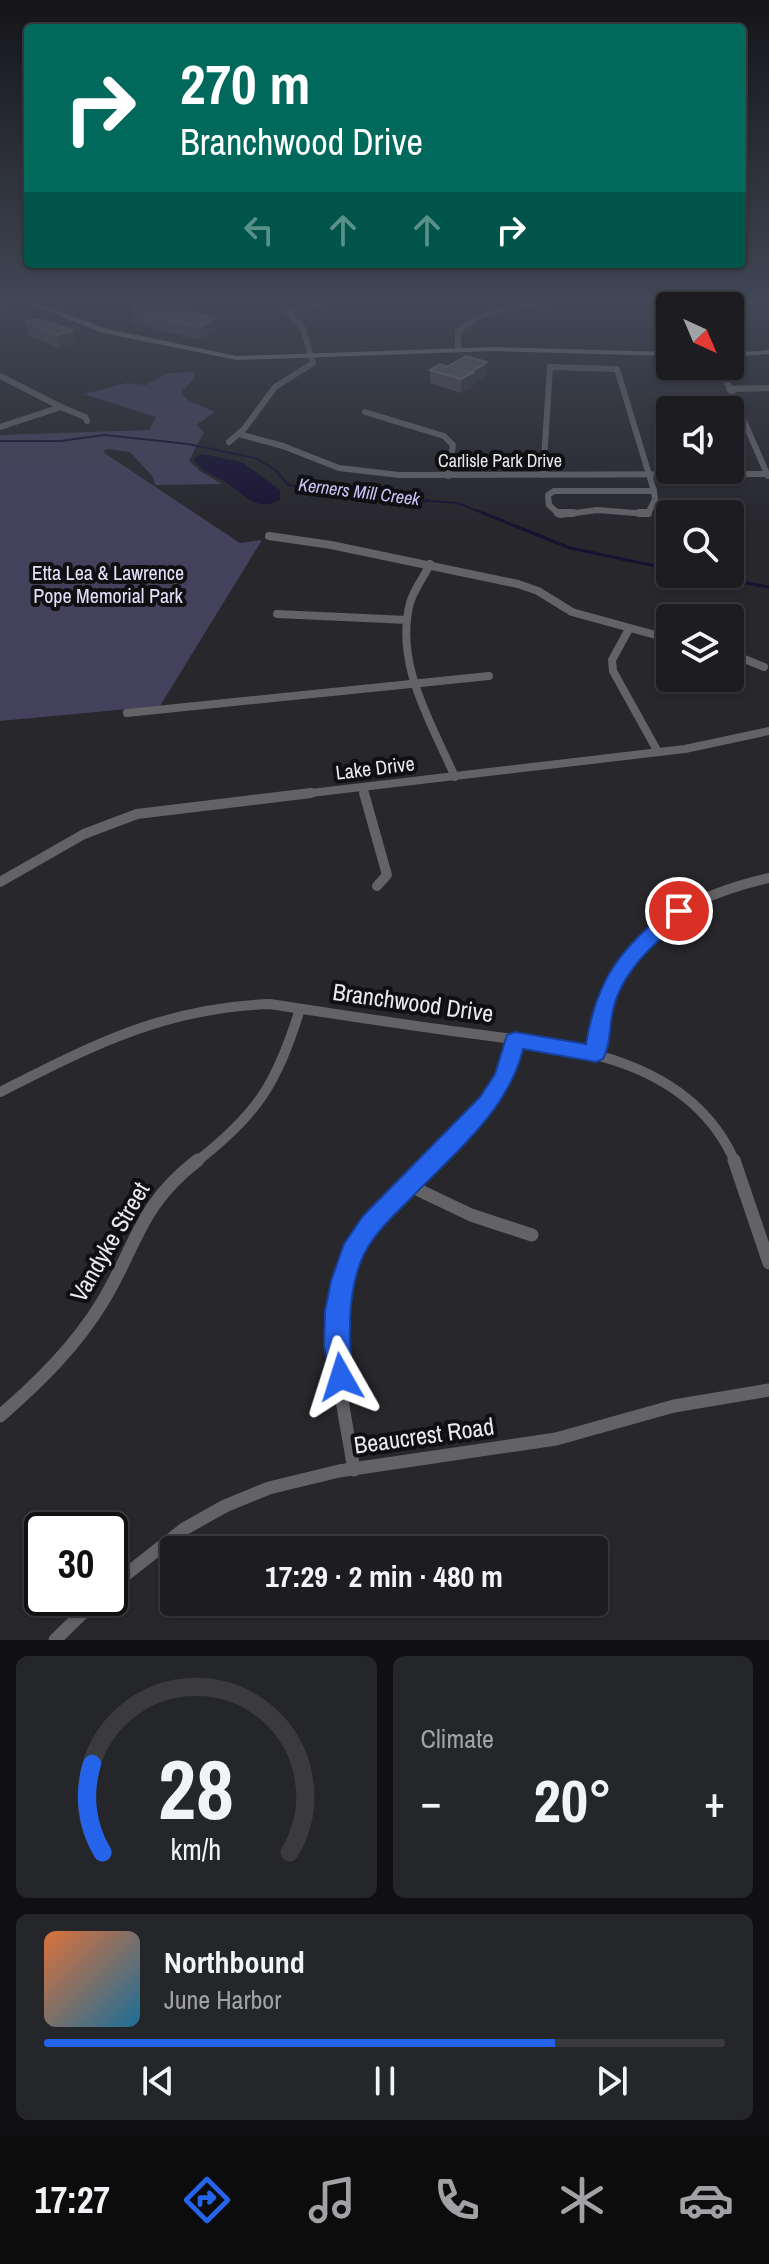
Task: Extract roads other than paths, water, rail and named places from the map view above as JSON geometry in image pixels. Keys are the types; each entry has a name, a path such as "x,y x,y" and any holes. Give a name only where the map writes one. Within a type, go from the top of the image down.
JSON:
{"street":[{"path":"1,377 85,417 87,421"},
{"path":"229,442 251,424 273,389 295,377"},
{"path":"543,475 549,377"},
{"path":"620,377 654,491 655,499 648,514 597,510 560,515 550,508 548,495 554,491 654,491"},
{"path":"725,380 768,476"},
{"path":"729,389 769,388"},
{"path":"0,427 61,407"},
{"path":"365,412 444,436 453,445 448,476"},
{"name":"Carlisle Park Drive","path":"239,434 353,471 448,476 768,476"},
{"path":"754,444 769,444"},
{"path":"269,536 430,564 518,584 538,591 572,612 656,636"},
{"path":"430,564 411,601 407,620 408,657 455,777"},
{"path":"277,614 407,620"},
{"path":"629,629 612,660 613,671 658,752"},
{"path":"744,657 764,667"},
{"path":"127,713 489,676"},
{"name":"Lake Drive","path":"0,882 84,834 137,814 658,752 769,731"},
{"path":"363,788 387,875 377,886"},
{"path":"596,1054 598,1023 610,989 644,941 693,902 719,890 769,878"},
{"name":"Branchwood Drive","path":"0,1092 146,1023 182,1011 242,1004 300,1009 596,1054 655,1076 677,1088 712,1122 728,1148 769,1263"},
{"name":"Vandyke Street","path":"0,1416 42,1378 74,1343 113,1283 140,1224 155,1200 187,1166 230,1135 267,1094 285,1058 300,1009"},
{"path":"354,1470 337,1346 337,1311 353,1251 371,1223 406,1184 488,1103 506,1075 515,1040"},
{"path":"406,1184 471,1215 532,1235"},
{"name":"Beaucrest Road","path":"128,1571 155,1548 211,1513 270,1488 354,1470 557,1438 690,1402 769,1390"},
{"path":"55,1640 80,1616"}],"waterway":[{"name":"Kerners Mill Creek","path":"0,441 60,441 105,435 188,444 255,458 274,469 289,485 316,492 427,501"},
{"path":"410,508 427,501"},
{"name":"Kerners Mill Creek","path":"427,501 457,503 487,515"},
{"name":"Kerners Mill Creek","path":"483,513 487,515"},
{"name":"Kerners Mill Creek","path":"487,515 570,548 656,566"},
{"name":"Kerners Mill Creek","path":"744,583 769,587"}],"park label":[{"name":"Etta Lea & Lawrence Pope Memorial Park","path":"108,584"}]}
